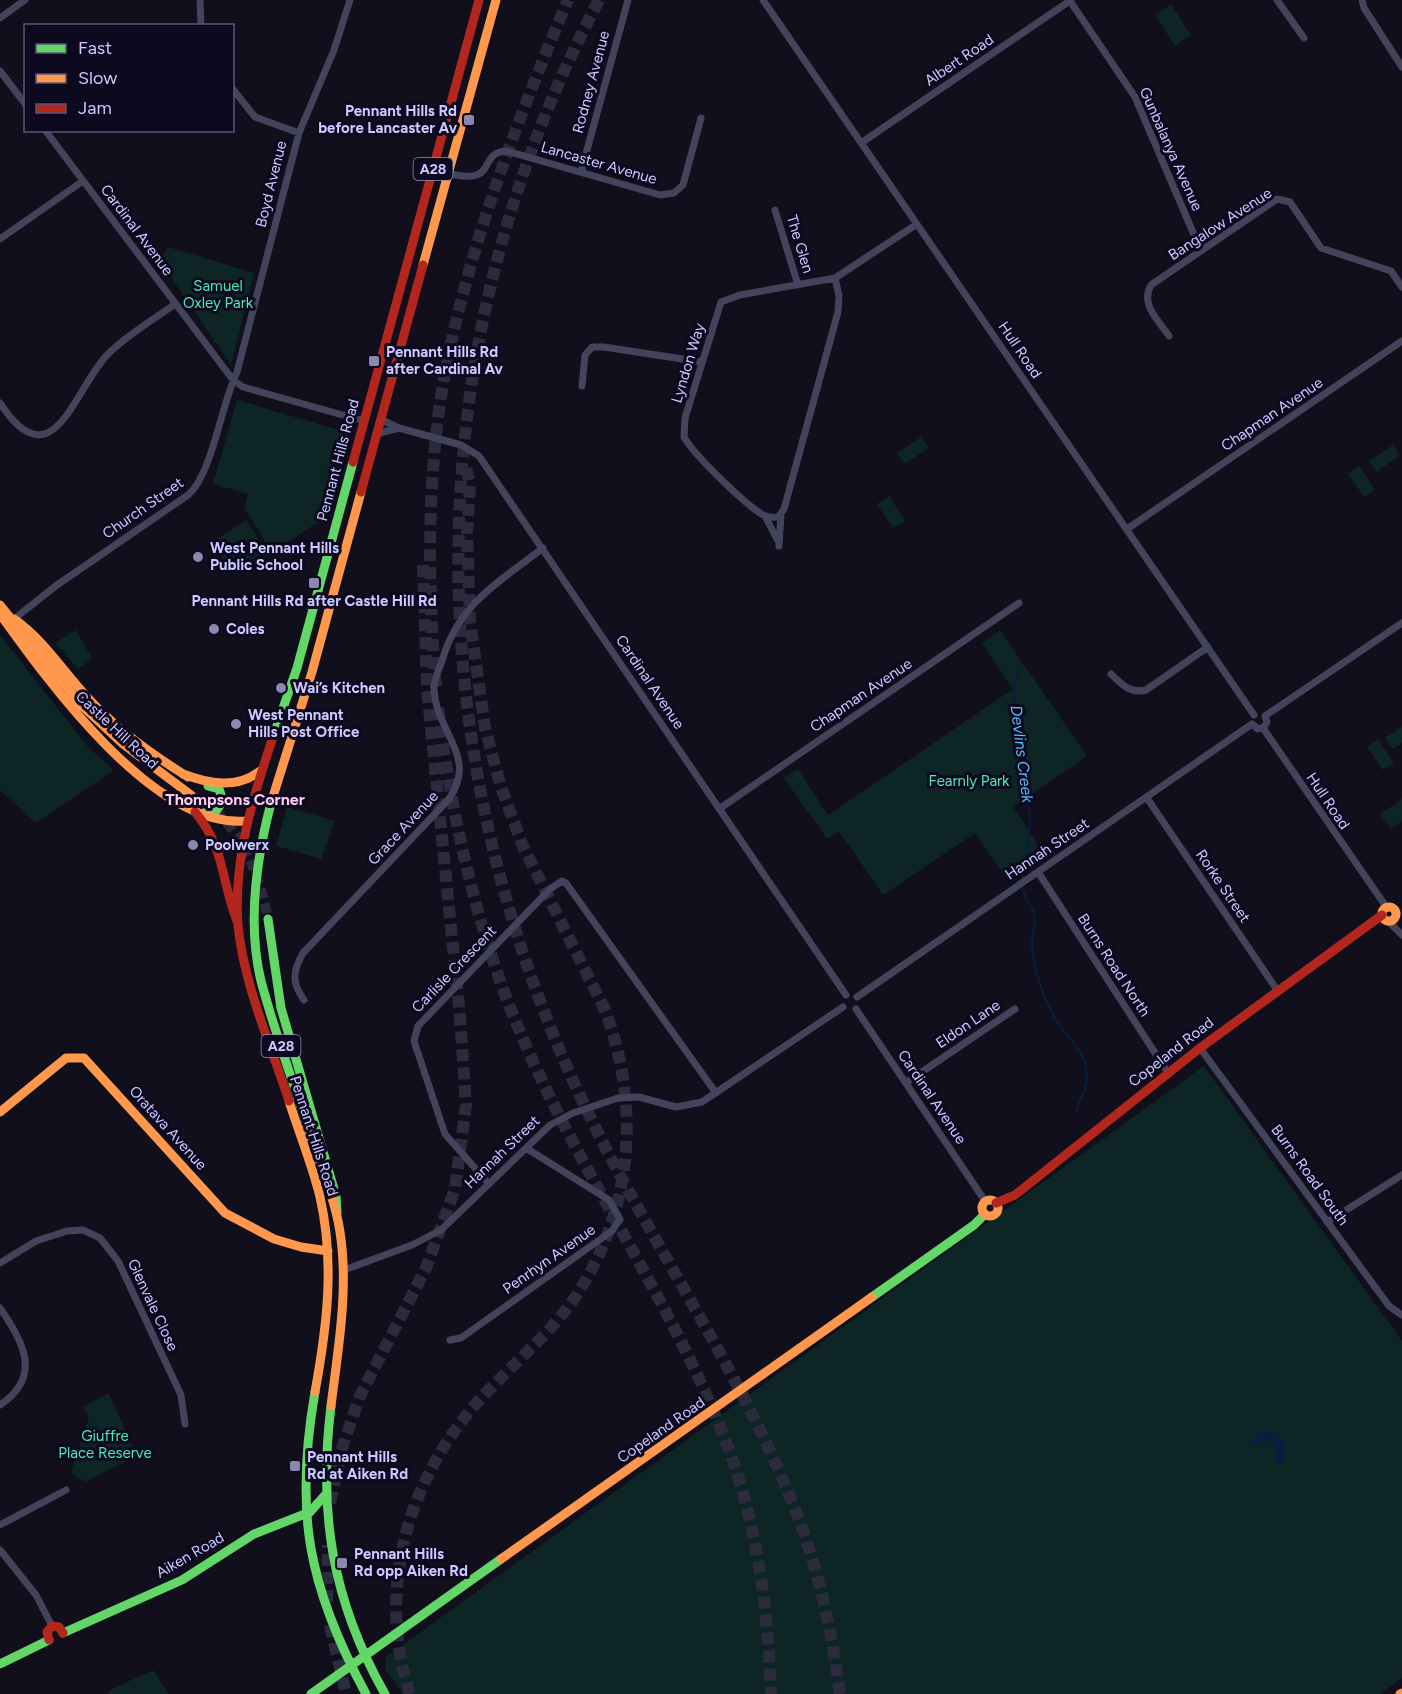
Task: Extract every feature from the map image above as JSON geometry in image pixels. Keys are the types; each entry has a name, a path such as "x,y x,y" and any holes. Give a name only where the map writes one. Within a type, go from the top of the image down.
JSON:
{"main road":[{"name":"Pennant Hills Road","path":"366,1694 351,1666 322,1597 306,1514 307,1446 329,1300 328,1251 318,1194 251,989 238,925 239,881 246,821 260,771 292,685 479,0"},
{"name":"Pennant Hills Road","path":"384,1692 352,1632 339,1592 327,1527 328,1437 341,1326 344,1270 337,1218 267,1000 255,947 252,901 255,874 275,783 313,667 496,0"},
{"path":"364,426 384,403"},
{"path":"364,426 380,419"},
{"path":"364,426 376,434"},
{"name":"Castle Hill Road","path":"0,605 55,691 88,726 151,781 195,812 219,819 246,821"},
{"name":"Castle Hill Road","path":"0,614 11,622 81,705 123,744 191,795"},
{"path":"11,622 35,635 98,708 148,751 201,784 218,788 223,796 221,806 214,812 195,812"},
{"path":"183,774 207,782 228,783 249,779 260,771"},
{"path":"246,821 259,815 275,783"},
{"path":"195,812 211,830 218,843 229,903 238,925"},
{"name":"Copeland Road","path":"996,1203 1015,1195 1168,1073 1277,990 1367,927 1391,913"},
{"path":"268,919 279,1000 336,1196 337,1218"},
{"name":"Oratava Avenue","path":"0,1112 66,1058 75,1056 84,1058 225,1213 273,1238 319,1251 328,1251"},
{"path":"990,1199 996,1203 998,1210 994,1214 984,1214 981,1208 985,1201 990,1199"},
{"name":"Copeland Road","path":"311,1694 781,1364 974,1225 984,1214"},
{"name":"Aiken Road","path":"63,1633 182,1580 254,1534 306,1514 326,1494"},
{"path":"0,1664 49,1640 58,1642 63,1633 59,1627 52,1626 47,1632 49,1640"}],"street":[{"path":"0,18 25,0"},
{"path":"200,0 201,24"},
{"name":"Boyd Avenue","path":"234,380 298,133 334,50 350,0"},
{"name":"Rodney Avenue","path":"581,172 628,0"},
{"name":"Hull Road","path":"763,0 1254,715"},
{"path":"1277,0 1304,38"},
{"path":"1362,0 1364,8 1402,67"},
{"name":"Albert Road","path":"861,143 1071,1"},
{"name":"Gunbalanya Avenue","path":"1071,1 1135,97 1202,251"},
{"path":"0,71 24,102"},
{"path":"234,91 255,117 298,133"},
{"name":"Lancaster Avenue","path":"448,173 468,178 475,177 484,170 494,155 502,151 660,195 674,193 683,185 701,118"},
{"name":"Cardinal Avenue","path":"46,132 234,380 243,387 364,426"},
{"path":"0,239 83,181"},
{"name":"Bangalow Avenue","path":"1169,336 1147,303 1146,294 1151,285 1277,199 1284,198 1290,202 1321,248 1391,271 1402,287"},
{"name":"The Glen","path":"775,210 798,285"},
{"name":"Lyndon Way","path":"835,278 839,296 838,312 782,513 778,543 765,516 754,509 700,457 684,437 684,422 721,302 740,294 835,278 917,224"},
{"path":"0,404 11,421 25,433 41,436 58,426 72,411 95,369 109,353 175,304"},
{"name":"Chapman Avenue","path":"1127,529 1402,341"},
{"path":"582,386 585,355 592,347 702,362"},
{"name":"Church Street","path":"11,622 57,585 196,488 201,481 228,390 234,380"},
{"name":"Cardinal Avenue","path":"380,419 399,428 461,445 479,456 846,995"},
{"name":"Cardinal Avenue","path":"376,434 399,428"},
{"path":"765,516 776,517 782,513"},
{"name":"Grace Avenue","path":"304,1000 294,982 295,968 303,953 458,787 462,768 438,708 434,686 449,636 476,599 543,548"},
{"name":"Chapman Avenue","path":"719,809 1019,603"},
{"path":"1265,716 1402,623"},
{"path":"1110,674 1136,693 1146,690 1208,647"},
{"path":"1260,713 1265,716 1267,722 1263,728 1257,728 1252,724 1254,715 1260,713"},
{"name":"Hannah Street","path":"857,997 1252,724"},
{"name":"Hull Road","path":"1263,728 1391,913"},
{"name":"Rorke Street","path":"1147,798 1277,990"},
{"name":"Burns Road North","path":"1038,872 1168,1073"},
{"name":"Carlisle Crescent","path":"489,1184 445,1134 414,1041 414,1034 418,1026 562,877 716,1093"},
{"path":"853,994 857,997 859,1002 856,1009 848,1010 843,1007 842,1001 846,995 853,994"},
{"name":"Hannah Street","path":"344,1270 428,1238 441,1230 557,1120 618,1098 639,1097 676,1107 702,1102 843,1007"},
{"name":"Cardinal Avenue","path":"856,1009 985,1201"},
{"name":"Eldon Lane","path":"907,1082 1015,1009"},
{"name":"Burns Road South","path":"1200,1048 1389,1306 1402,1315"},
{"name":"Penrhyn Avenue","path":"450,1340 461,1338 612,1231 620,1219 609,1200 526,1148"},
{"path":"1327,1222 1402,1175"},
{"name":"Glenvale Close","path":"0,1263 36,1241 67,1231 83,1230 100,1238 118,1262 181,1395 185,1424"},
{"path":"0,1308 21,1340 26,1361 18,1388 0,1405"},
{"path":"0,1525 66,1490"},
{"path":"0,1550 36,1595 52,1626"}],"green space":[{"path":"1171,4 1191,35 1175,46 1155,15"},
{"name":"Samuel Oxley Park","path":"168,247 254,273 231,365 160,261"},
{"path":"237,400 349,433 323,519 272,552 244,508 248,494 213,484"},
{"path":"921,437 929,448 904,464 897,453"},
{"path":"1393,445 1400,456 1376,472 1369,461"},
{"path":"1359,466 1375,490 1364,497 1348,474"},
{"path":"889,496 905,521 893,528 877,504"},
{"path":"246,520 266,551 232,573 212,542"},
{"path":"76,630 92,659 78,669 55,643"},
{"name":"Fearnly Park","path":"1000,630 1087,756 1013,807 1044,854 1007,879 975,833 883,895 839,831 827,839 784,778 798,769 828,815 1013,689 982,643"},
{"path":"0,635 89,748 114,770 36,823 0,790"},
{"path":"1402,727 1402,743 1393,749 1385,738"},
{"path":"1378,739 1394,763 1383,770 1367,747"},
{"path":"1402,799 1402,821 1391,829 1380,814"},
{"path":"287,807 335,821 321,859 276,846"},
{"path":"1204,1066 1402,1341 1402,1678 1380,1694 403,1694 385,1669 386,1657"},
{"name":"Giuffre Place Reserve","path":"109,1393 136,1456 85,1482 71,1472 89,1417 83,1407"},
{"path":"153,1670 169,1694 110,1694 108,1691"}],"water":[{"path":"1266,1431 1279,1437 1287,1450 1280,1466 1275,1463 1277,1452 1273,1443 1263,1439 1259,1445 1251,1443 1256,1436"}],"waterway":[{"name":"Devlins Creek","path":"1019,666 1014,692 1016,721 1025,759 1030,824 1022,880"},
{"name":"Devlins Creek","path":"1022,885 1035,917 1032,951 1042,991 1054,1017 1079,1051 1086,1067 1086,1084 1076,1111"}],"tunnel":[{"path":"436,687 431,603 431,517 436,432 450,348 486,215 516,128 568,0"},
{"path":"599,0 536,138 492,279 466,423 458,568 468,712 495,856 539,997 599,1135 736,1383 785,1484 805,1536 822,1594 840,1694"},
{"path":"410,1694 400,1654 396,1614 398,1574 406,1535 418,1497 435,1461 457,1427 483,1396 532,1348 566,1310 595,1263 610,1228 620,1193 627,1120 624,1083 605,1010 522,844 501,787 485,728 470,622 467,533 470,485 466,468"},
{"path":"330,1503 341,1451 360,1396 426,1268 455,1189 466,1105 460,1017 427,688 423,565"},
{"path":"438,708 452,798 472,887 484,931 514,1017 532,1059 581,1157 685,1350 708,1399 739,1479 760,1570 771,1694"},
{"path":"191,795 218,814 239,839 257,878 268,919"},
{"path":"327,1602 328,1545"},
{"path":"330,1625 346,1694"}],"traffic: fast":[{"path":"273,737 297,668 353,462"},
{"path":"204,813 216,811 223,801 219,789 208,786"},
{"path":"271,803 261,847 255,892 257,959 272,1018 307,1126"},
{"path":"268,919 281,1008 336,1196 337,1213"},
{"path":"872,1297 974,1225 985,1214"},
{"path":"315,1392 306,1475 311,1548 331,1619 366,1694"},
{"path":"331,1406 326,1483 333,1555 352,1625 385,1694"},
{"path":"63,1633 182,1580 254,1534 310,1512 326,1494"},
{"path":"311,1694 501,1559"},
{"path":"0,1664 49,1640"}],"traffic: slow":[{"path":"423,265 496,0"},
{"path":"271,803 312,672 361,492"},
{"path":"0,605 81,705 123,744 191,795"},
{"path":"0,614 75,711 106,746 140,777 176,801 211,817 246,821"},
{"path":"14,619 44,646 87,697 110,720 147,750 188,777"},
{"path":"183,774 223,783 242,780 260,771"},
{"path":"1386,907 1392,907 1396,914 1392,921 1386,921 1382,917 1382,911 1386,907"},
{"path":"0,1112 66,1058 84,1058 225,1213 274,1239 301,1247 328,1251"},
{"path":"289,1101 317,1185 325,1222 328,1294 315,1392"},
{"path":"307,1126 334,1206 342,1254 342,1319 331,1406"},
{"path":"987,1200 993,1200 998,1208 996,1214 987,1216 982,1211 982,1205 987,1200"},
{"path":"501,1559 872,1297"}],"traffic: jam":[{"path":"353,462 479,0"},
{"path":"361,492 423,265"},
{"path":"273,737 246,829 239,877 238,925 252,991 289,1101"},
{"path":"195,812 212,838 237,921"},
{"path":"996,1203 1015,1195 1200,1048 1382,915"},
{"path":"49,1640 47,1632 52,1626 59,1627 63,1633"}],"place":[{"name":"Pennant Hills Rd before Lancaster Av","path":"469,120"},
{"name":"Pennant Hills Rd after Cardinal Av","path":"374,361"},
{"name":"West Pennant Hills Public School","path":"198,557"},
{"name":"Pennant Hills Rd after Castle Hill Rd","path":"314,583"},
{"name":"Coles","path":"214,629"},
{"name":"Wai’s Kitchen","path":"281,688"},
{"name":"West Pennant Hills Post Office","path":"236,724"},
{"name":"Poolwerx","path":"193,845"},
{"name":"Pennant Hills Rd at Aiken Rd","path":"295,1466"},
{"name":"Pennant Hills Rd opp Aiken Rd","path":"342,1563"}],"district":[{"name":"Thompsons Corner","path":"235,799"}]}
